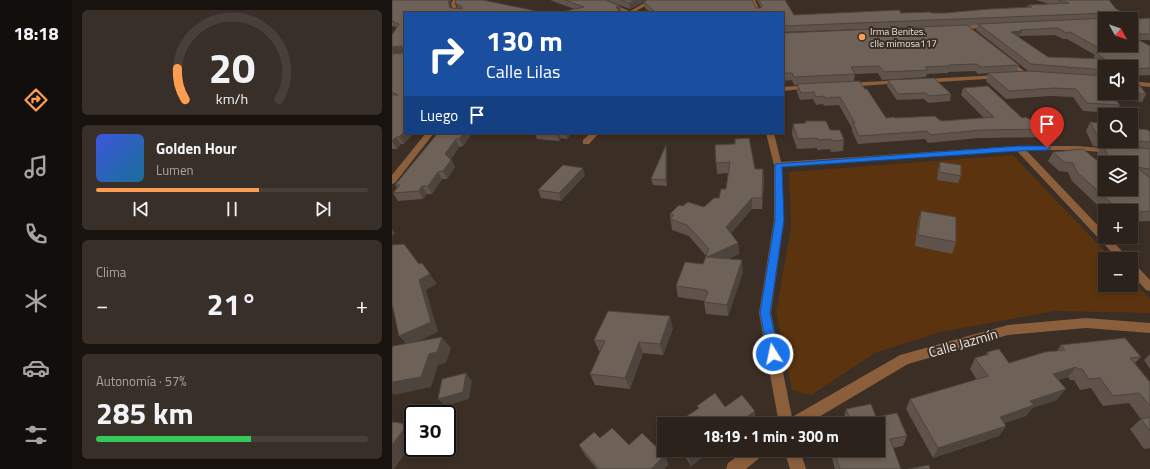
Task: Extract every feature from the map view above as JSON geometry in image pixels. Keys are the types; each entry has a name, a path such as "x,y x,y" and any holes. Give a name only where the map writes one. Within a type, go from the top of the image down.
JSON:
{"street":[{"path":"456,0 453,3 455,11 458,12"},
{"path":"598,0 631,12 653,0"},
{"path":"753,1 758,12"},
{"path":"950,28 997,26"},
{"path":"966,27 972,32"},
{"path":"1002,56 1026,75"},
{"path":"918,81 1004,76"},
{"path":"1018,76 1033,76"},
{"path":"838,86 910,82"},
{"path":"1138,84 1150,85"},
{"path":"784,89 815,87"},
{"path":"392,181 429,134"},
{"path":"586,142 594,134"},
{"path":"770,134 778,165 779,220 765,313 785,417"},
{"path":"778,165 1019,148 1076,148 1118,152"},
{"path":"1019,148 1117,252"},
{"path":"392,166 404,165"},
{"path":"1138,274 1150,287"},
{"name":"Calle Jazmín","path":"805,417 905,359 1008,330 1086,323 1150,328"},
{"path":"734,469 749,457"},
{"path":"794,457 798,469"}],"shaded area":[{"path":"1013,155 1105,252 1098,252 1098,292 1138,292 1138,286 1150,299 1150,313 1055,311 940,332 875,353 811,395 792,390 776,312 791,228 789,172"}],"building":[{"path":"392,0 448,0 450,8 462,9 461,6 456,4 455,0 483,0 541,12 404,12 404,132 392,141 392,95 398,95 392,92 392,54 403,52 402,46 392,47 392,35 399,24 392,21"},
{"path":"565,0 605,0 620,6 616,7 620,12 561,12 584,7"},
{"path":"620,0 635,0 629,3"},
{"path":"647,0 752,0 756,8 761,8 762,6 759,0 785,0 794,15 899,10 901,13 945,13 1032,7 1028,5 1069,3 1058,0 1109,0 1116,9 1122,12 784,26 784,12 655,12 644,2"},
{"path":"1098,18 1098,48 1070,32 1066,33 1058,28 1020,30 1022,31 1011,32 1048,57 1105,59 1096,53 1138,52 1138,40 1150,46 1150,68 1138,69 1138,60 1098,60 1098,69 1031,64 978,24"},
{"path":"1150,18 1150,34 1138,34 1138,19"},
{"path":"967,25 1019,65 981,67 977,64 949,65 950,66 925,67 928,70 884,72 879,66 851,67 855,74 794,77 792,73 784,73 784,33"},
{"path":"1029,71 1098,76 1098,100 1116,100 1120,105 1087,103 1076,89 1054,88 1009,91 988,73"},
{"path":"934,78 951,94 929,96 926,93 898,94 888,80"},
{"path":"859,81 865,89 867,89 886,118 935,116 942,121 994,117 963,88 988,86 1022,118 1025,117 1052,129 981,130 930,135 927,131 859,136 853,123 855,123 840,97 825,98 824,96 816,97 814,92 801,93 797,84"},
{"path":"1138,83 1146,94 1138,93"},
{"path":"805,121 826,121 830,130 840,130 844,140 818,140 817,138 798,139 793,124 806,123"},
{"path":"1090,122 1098,123 1098,137"},
{"path":"1138,129 1148,130 1150,132 1150,142 1138,141"},
{"path":"437,134 463,134 459,139 456,139 445,154 451,160 443,171 438,172 428,186 422,186 419,191 393,193 400,185 395,185"},
{"path":"749,138 755,169 763,169 762,198 752,198 726,227 738,243 707,257 742,260 727,305 704,302 708,292 706,292 706,290 676,286 685,262 703,264 709,249 687,225 670,219 674,215 670,214 679,205 683,206 688,202 704,207 714,198 719,198 721,189 726,189 730,162 716,163 715,145 735,144 735,139"},
{"path":"666,145 666,180 651,179"},
{"path":"1104,148 1150,149 1150,169 1138,167 1138,156 1108,156"},
{"path":"1083,149 1098,161 1098,191 1077,172 1073,163 1064,162 1053,152"},
{"path":"940,162 961,165 961,176 939,172"},
{"path":"563,165 583,168 559,193 538,190"},
{"path":"1138,169 1150,178 1150,211 1138,212 1138,204 1112,204 1103,196 1138,196"},
{"path":"921,211 956,217 956,242 918,235"},
{"path":"404,244 419,264 422,263 430,274 419,280 431,322 399,336 392,304 392,245"},
{"path":"608,311 670,316 660,344 639,342 625,378 590,374 605,341 594,340"},
{"path":"442,337 437,352 429,354 421,377 392,382 393,346"},
{"path":"1125,338 1141,357 1130,358 1150,382 1150,406 1139,393 1113,396 1100,378 1089,379 1082,369 1078,369 1076,367 1053,374 1066,389 1030,401 1034,405 1000,417 1006,426 938,448 910,399 988,376 975,358 989,354 987,352 999,349 1009,363 1045,352 1065,350 1061,345"},
{"path":"466,373 463,392 438,399 442,379"},
{"path":"715,393 725,407 742,395 755,411 747,417 686,417 699,408 697,406"},
{"path":"871,404 876,417 849,417 846,409"},
{"path":"897,413 907,436 890,439 901,469 840,469 836,457 885,457 885,417 876,417"},
{"path":"1150,417 1150,431 1141,419"},
{"path":"392,422 404,424 404,429 392,445"},
{"path":"612,428 629,445 642,433 657,447 657,457 663,457 651,469 599,469 579,445 594,432 600,438"},
{"path":"929,465 930,469 908,469"}],"place":[{"name":"Irma Benites. clle mimosa117","path":"862,37"}],"route":[{"path":"773,354 765,313 779,220 778,165 1019,148 1047,148"}]}
